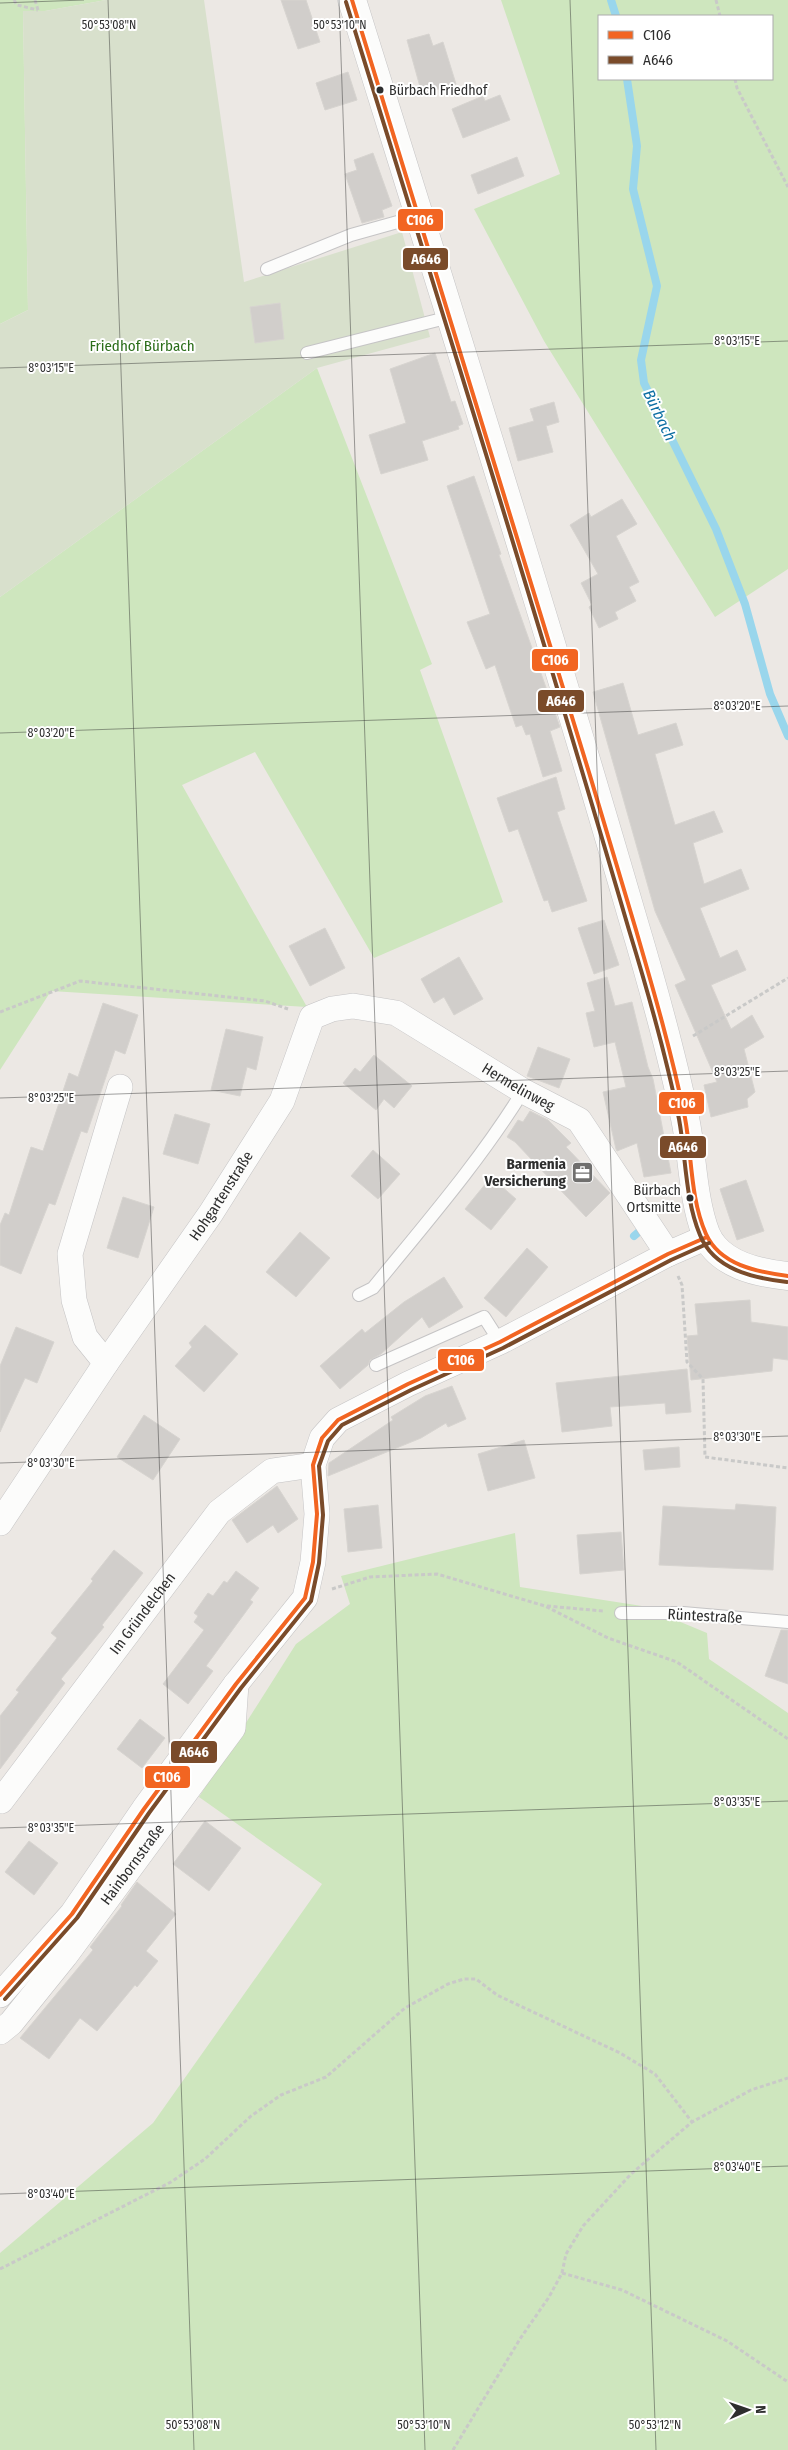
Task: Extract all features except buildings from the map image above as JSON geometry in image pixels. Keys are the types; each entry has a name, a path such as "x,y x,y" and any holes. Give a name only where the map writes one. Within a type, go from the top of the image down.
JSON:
{"street":[{"path":"352,0 559,667 669,1047 686,1122 698,1206 707,1237 733,1263 770,1274 788,1276"},
{"name":"Hermelinweg","path":"312,1017 332,1009 353,1006 396,1013 523,1091 579,1120 668,1254"},
{"name":"Hohgartenstraße","path":"0,1523 106,1363 212,1213 282,1101 312,1017"},
{"path":"106,1363 85,1337 74,1300 70,1254 120,1087"},
{"name":"Hainbornstraße","path":"0,1995 72,1914 144,1809 236,1684 305,1598 313,1562 317,1514 313,1466 322,1438 338,1420 408,1384 500,1342 668,1254 707,1237"},
{"name":"Im Gründelchen","path":"1,1800 220,1512 272,1471 313,1466"},
{"name":"Hainbornstraße","path":"0,2032 11,2022 65,1956 233,1728 236,1684"}],"lane":[{"path":"268,269 352,235 419,216"},
{"path":"307,353 450,317"},
{"path":"358,1295 373,1288 454,1189 499,1130 523,1091"},
{"path":"376,1365 484,1317 500,1342"},
{"name":"Rüntestraße","path":"621,1613 683,1613 788,1622"}],"path":[{"path":"14,0 17,5 38,10 35,0"},
{"path":"716,0 720,15"},
{"path":"735,80 737,88 788,187"},
{"path":"669,1047 691,1037 788,978"},
{"path":"0,1012 80,981 265,1001 312,1017"},
{"path":"668,1254 682,1285 687,1362 703,1379 705,1457 788,1468"},
{"path":"305,1598 370,1577 437,1574 545,1606 608,1638 677,1662 788,1739"},
{"path":"545,1606 621,1613"},
{"path":"0,2269 171,2182 206,2159 251,2116 280,2095 326,2077 405,2008 448,1984 464,1979 476,1979 497,1995 620,2052 656,2074 692,2122"},
{"path":"453,2450 562,2273 566,2254 584,2226 631,2174 692,2122 751,2090 788,2078"},
{"path":"562,2273 622,2290 727,2341 788,2382"}],"green space":[{"path":"0,0 106,0 45,11 23,11 28,310 0,324"},
{"name":"Friedhof Bürbach","path":"106,0 204,0 244,282 402,232 430,337 317,368 0,597 0,324 28,310 23,11 45,11"},
{"path":"501,0 788,0 788,569 715,617 544,341 474,209 560,174"},
{"path":"317,368 432,664 420,670 503,902 374,958 255,752 182,785 307,1007 51,991 0,1070 0,597"},
{"path":"515,1533 520,1587 642,1606 707,1633 709,1659 788,1713 788,2450 0,2450 0,2253 153,2123 322,1884 199,1797 296,1644 350,1604 341,1576"}],"waterway":[{"name":"Bürbach","path":"611,0 616,15"},
{"name":"Bürbach","path":"627,80 637,146 633,189 657,286 641,360 644,383 716,529 745,604 770,694 788,736"},
{"path":"634,1236 641,1230"}],"transit line":[{"name":"C106","path":"352,0 531,581 649,977 680,1094 685,1118 694,1191 701,1220 712,1245 730,1260 752,1269 788,1276"},
{"name":"A646","path":"346,2 525,581 650,1000 679,1119 691,1207 695,1221 706,1247 725,1264 749,1275 787,1282"},
{"name":"C106","path":"0,1995 72,1914 144,1809 236,1684 305,1598 313,1562 317,1514 313,1465 322,1438 338,1420 408,1384 500,1342 668,1254 707,1237"},
{"name":"A646","path":"5,1999 77,1918 149,1813 241,1688 311,1601 319,1563 323,1515 319,1466 328,1441 342,1425 411,1390 503,1348 671,1260 709,1243"}],"place":[{"name":"Bürbach Friedhof","path":"380,90"},
{"name":"Barmenia Versicherung","path":"582,1173"},
{"name":"Bürbach Ortsmitte","path":"690,1198"}]}
